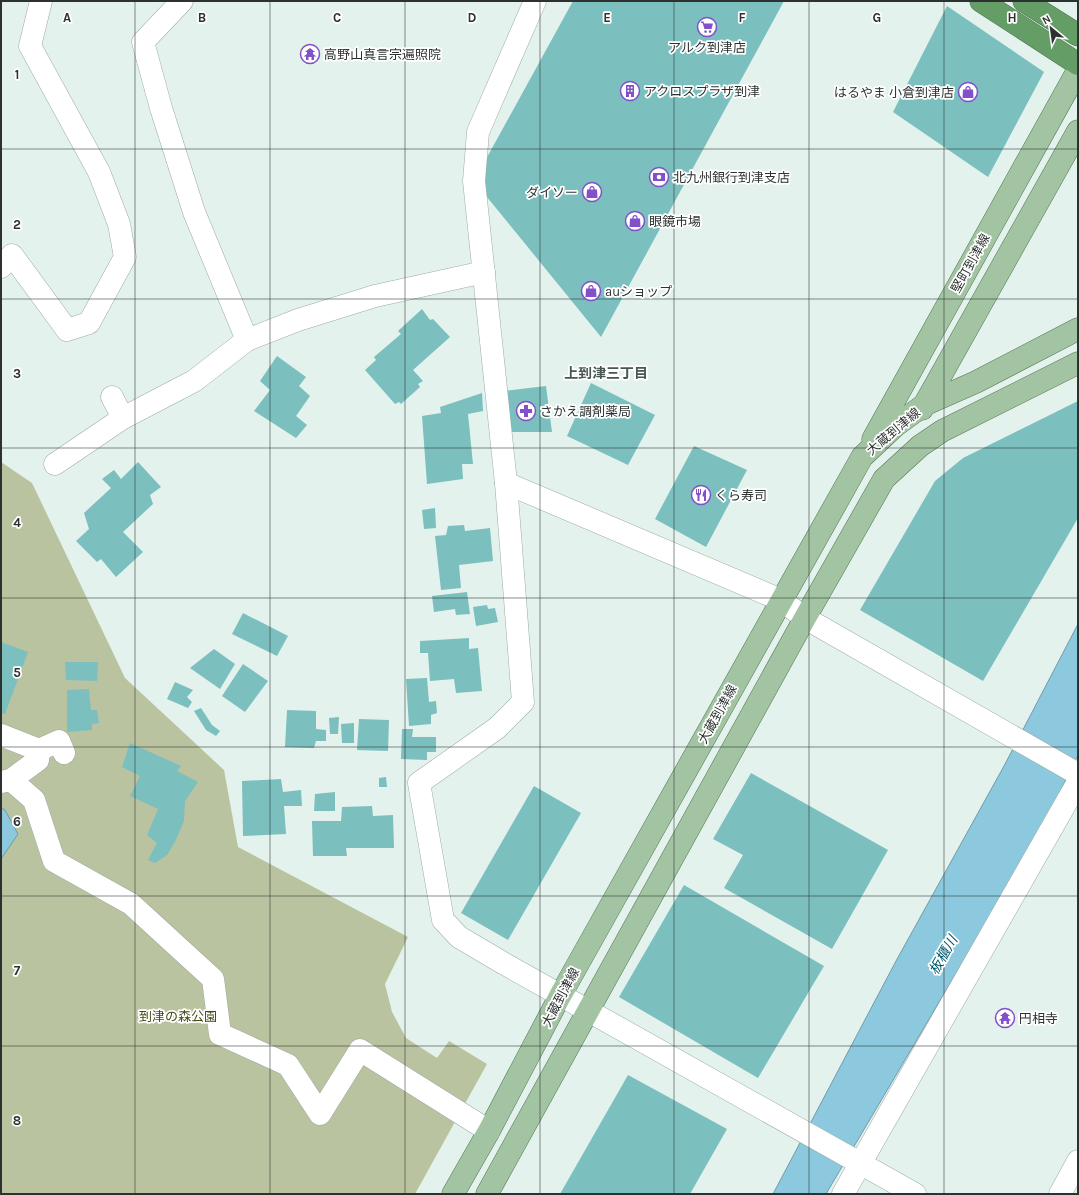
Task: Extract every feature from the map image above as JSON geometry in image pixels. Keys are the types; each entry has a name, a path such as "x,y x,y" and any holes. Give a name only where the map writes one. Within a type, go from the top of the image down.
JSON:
{"highway":[{"path":"981,1 1078,64"},
{"path":"1024,1 1078,35"}],"main road":[{"name":"堅町到津線","path":"862,457 1078,70"},
{"path":"487,1194 589,1012 805,618 1078,131"},
{"name":"大蔵到津線","path":"453,1194 489,1131 560,996 862,457 895,426 924,404 976,382 1078,329"},
{"path":"884,479 920,446 942,431 1078,363"}],"street":[{"path":"1,267 12,255 68,330 89,323 125,257 119,224 99,172 30,46 41,1"},
{"path":"182,1 142,42 194,212 247,340"},
{"path":"535,1 478,132 474,181 506,483 523,702 497,728 419,783 444,920 459,938 560,996 861,1162 915,1194"},
{"path":"55,464 123,418 194,381 247,340 298,320 375,296 484,272"},
{"path":"112,397 123,418"},
{"path":"506,483 781,600 805,618 1078,774"},
{"path":"1,736 39,750 59,741 64,753"},
{"path":"39,750 38,760 6,781 34,800 54,861 131,904 213,979 220,1034 288,1066 320,1114 360,1050 489,1131"},
{"path":"843,1194 1078,782"},
{"path":"1060,1194 1078,1161"}],"green space":[{"name":"到津の森公園","path":"1,462 32,483 125,678 224,770 238,847 408,937 385,984 392,1012 406,1038 437,1058 449,1041 487,1064 415,1194 1,1194"}],"water":[{"name":"板櫃川","path":"1078,624 1078,755 1044,824 826,1194 773,1194 896,961 1004,766"},
{"path":"1,808 5,810 18,834 1,859"}],"building":[{"name":"アクロスプラザ到津","path":"573,1 784,1 601,337 474,181"},
{"name":"はるやま 小倉到津店","path":"947,6 1044,72 988,177 893,112"},
{"path":"422,309 430,320 433,319 450,337 413,370 423,381 418,384 420,387 401,404 399,402 395,404 365,370 376,360 374,357 401,334 398,331"},
{"path":"277,356 306,377 299,386 310,396 296,416 307,425 296,438 254,411 270,390 260,381"},
{"path":"591,383 655,415 628,465 567,436"},
{"name":"さかえ調剤薬局","path":"546,386 552,432 501,432 504,391"},
{"path":"482,393 483,411 468,414 473,464 462,464 463,479 427,484 422,416 441,413 440,407"},
{"path":"1078,401 1078,518 983,681 860,610 935,481 963,458"},
{"name":"くら寿司","path":"694,446 747,470 706,547 655,519"},
{"path":"138,462 161,487 150,495 153,504 123,532 143,552 116,577 101,559 97,562 76,541 89,529 84,513 111,488 102,479 114,470 121,479"},
{"path":"435,508 436,528 424,529 422,510"},
{"path":"464,525 465,531 490,528 493,561 459,565 461,588 441,590 435,536 446,535 448,526"},
{"path":"467,592 470,614 456,615 455,609 434,612 432,596"},
{"path":"487,605 488,609 495,608 498,622 476,626 473,607"},
{"path":"243,613 288,636 277,656 232,634"},
{"path":"469,638 469,649 478,648 482,691 456,693 454,679 430,681 428,653 420,653 420,641"},
{"path":"1,642 28,652 5,714 1,713"},
{"path":"214,649 235,664 220,689 190,668"},
{"path":"65,662 98,662 97,681 66,680"},
{"path":"243,664 268,681 245,712 222,696"},
{"path":"427,678 429,702 436,701 437,713 431,715 431,724 409,726 406,679"},
{"path":"175,682 193,690 187,697 192,702 188,708 167,699"},
{"path":"89,689 91,710 97,710 99,723 92,724 92,730 67,732 67,690"},
{"path":"201,708 212,725 220,731 216,736 206,730 194,711"},
{"path":"287,710 316,711 316,729 326,730 326,741 316,741 314,748 285,747"},
{"path":"339,717 338,734 330,734 329,718"},
{"path":"359,719 389,720 388,751 357,750"},
{"path":"354,723 354,743 342,743 341,724"},
{"path":"402,729 413,729 412,737 436,737 436,752 427,752 427,760 401,759"},
{"path":"130,743 181,766 177,771 198,782 185,801 184,821 175,842 167,855 155,863 148,860 157,843 147,835 158,809 130,796 140,776 122,767"},
{"path":"751,773 888,850 832,949 724,888 743,855 713,839"},
{"path":"386,777 387,787 379,787 379,778"},
{"path":"281,779 283,792 301,790 302,806 284,806 286,834 243,836 242,781"},
{"path":"534,786 581,813 508,940 461,913"},
{"path":"335,792 335,811 314,811 315,794"},
{"path":"372,806 373,816 393,815 394,848 346,848 347,856 313,856 312,821 341,821 342,807"},
{"path":"684,885 824,966 758,1078 619,997"},
{"path":"628,1075 727,1129 690,1194 560,1194"}],"place":[{"name":"アルク到津店","path":"707,27"},
{"name":"高野山真言宗遍照院","path":"310,54"},
{"name":"アクロスプラザ到津","path":"630,91"},
{"name":"はるやま 小倉到津店","path":"968,92"},
{"name":"北九州銀行到津支店","path":"659,177"},
{"name":"ダイソー","path":"592,192"},
{"name":"眼鏡市場","path":"635,221"},
{"name":"auショップ","path":"591,291"},
{"name":"さかえ調剤薬局","path":"526,411"},
{"name":"くら寿司","path":"701,495"},
{"name":"円相寺","path":"1005,1018"}],"district":[{"name":"上到津三丁目","path":"606,373"}]}
